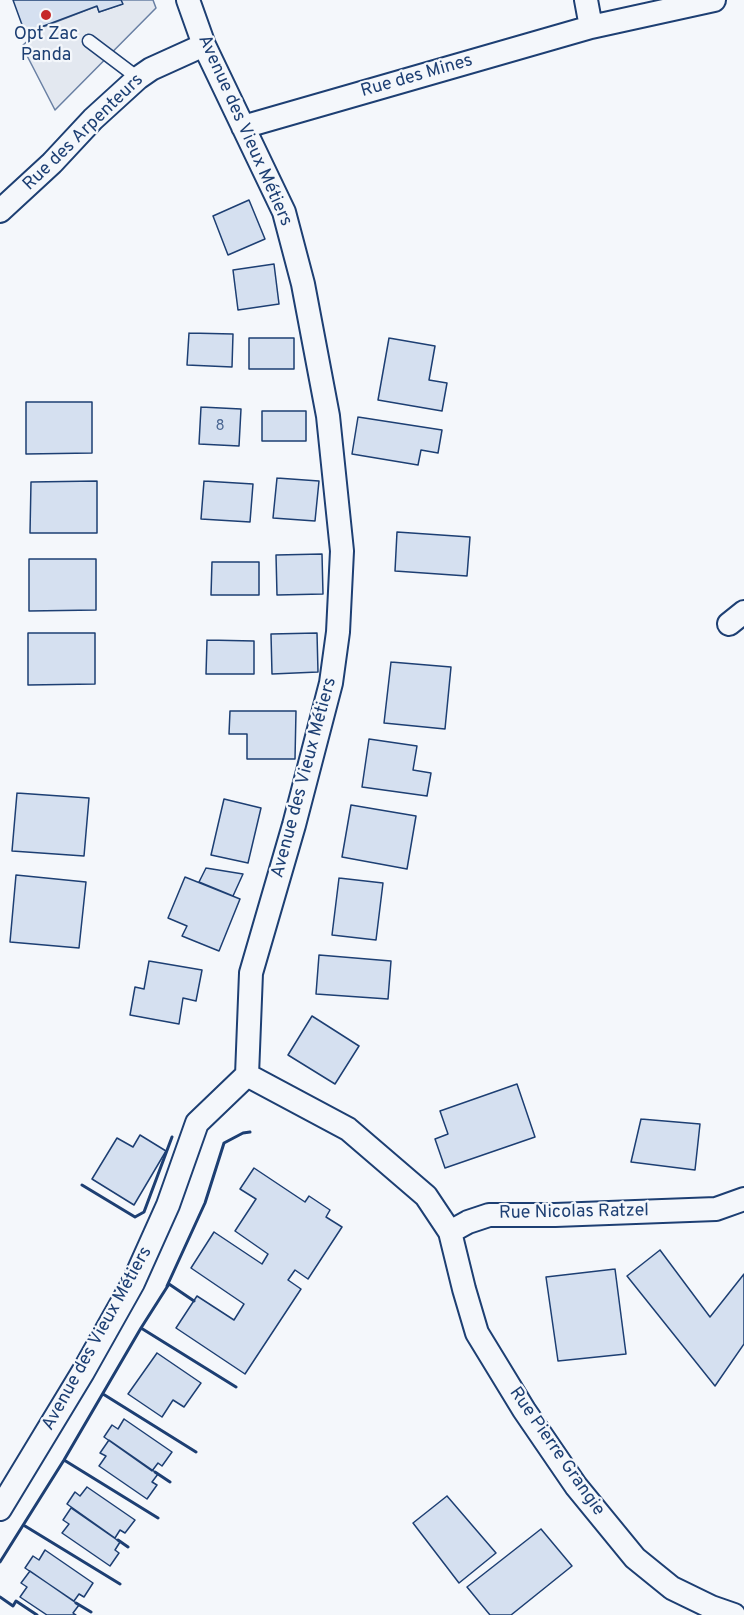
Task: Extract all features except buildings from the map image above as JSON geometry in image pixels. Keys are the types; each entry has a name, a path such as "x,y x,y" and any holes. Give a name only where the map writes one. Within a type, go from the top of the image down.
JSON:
{"street":[{"name":"Avenue des Vieux Métiers","path":"0,1509 83,1372 133,1283 168,1205 197,1124 247,1076 251,973 294,825 331,683 340,621 342,551 328,416 303,285 284,212 204,45 188,0"},
{"path":"586,0 591,27"},
{"name":"Rue des Mines","path":"243,127 591,27 714,0"},
{"name":"Rue des Arpenteurs","path":"0,211 138,78 151,69 204,45"},
{"path":"247,1076 348,1129 426,1196 450,1232"},
{"name":"Rue Nicolas Ratzel","path":"450,1232 468,1222 489,1215 716,1209 744,1199"},
{"name":"Rue Pierre Grangie","path":"450,1232 477,1333 524,1410 576,1486 635,1558 672,1588 711,1607 734,1615"}],"lane":[{"path":"89,41 138,78"}],"shaded area":[{"path":"121,0 153,0 156,8 55,110 22,46 43,27 97,6 99,12 122,4"}],"wall":[{"path":"167,1286 205,1203 224,1143 243,1133 250,1132"},
{"path":"82,1185 135,1217 144,1212 172,1137"},
{"path":"194,1301 169,1284 141,1328 236,1387"},
{"path":"0,1562 64,1460 141,1328"},
{"path":"103,1394 196,1452"},
{"path":"64,1460 158,1518"},
{"path":"155,1472 170,1482"},
{"path":"25,1526 120,1584"},
{"path":"118,1540 128,1547"},
{"path":"0,1597 13,1606 16,1601 37,1615"},
{"path":"76,1603 91,1612"}],"place":[{"name":"Opt Zac Panda","path":"46,15"}]}
